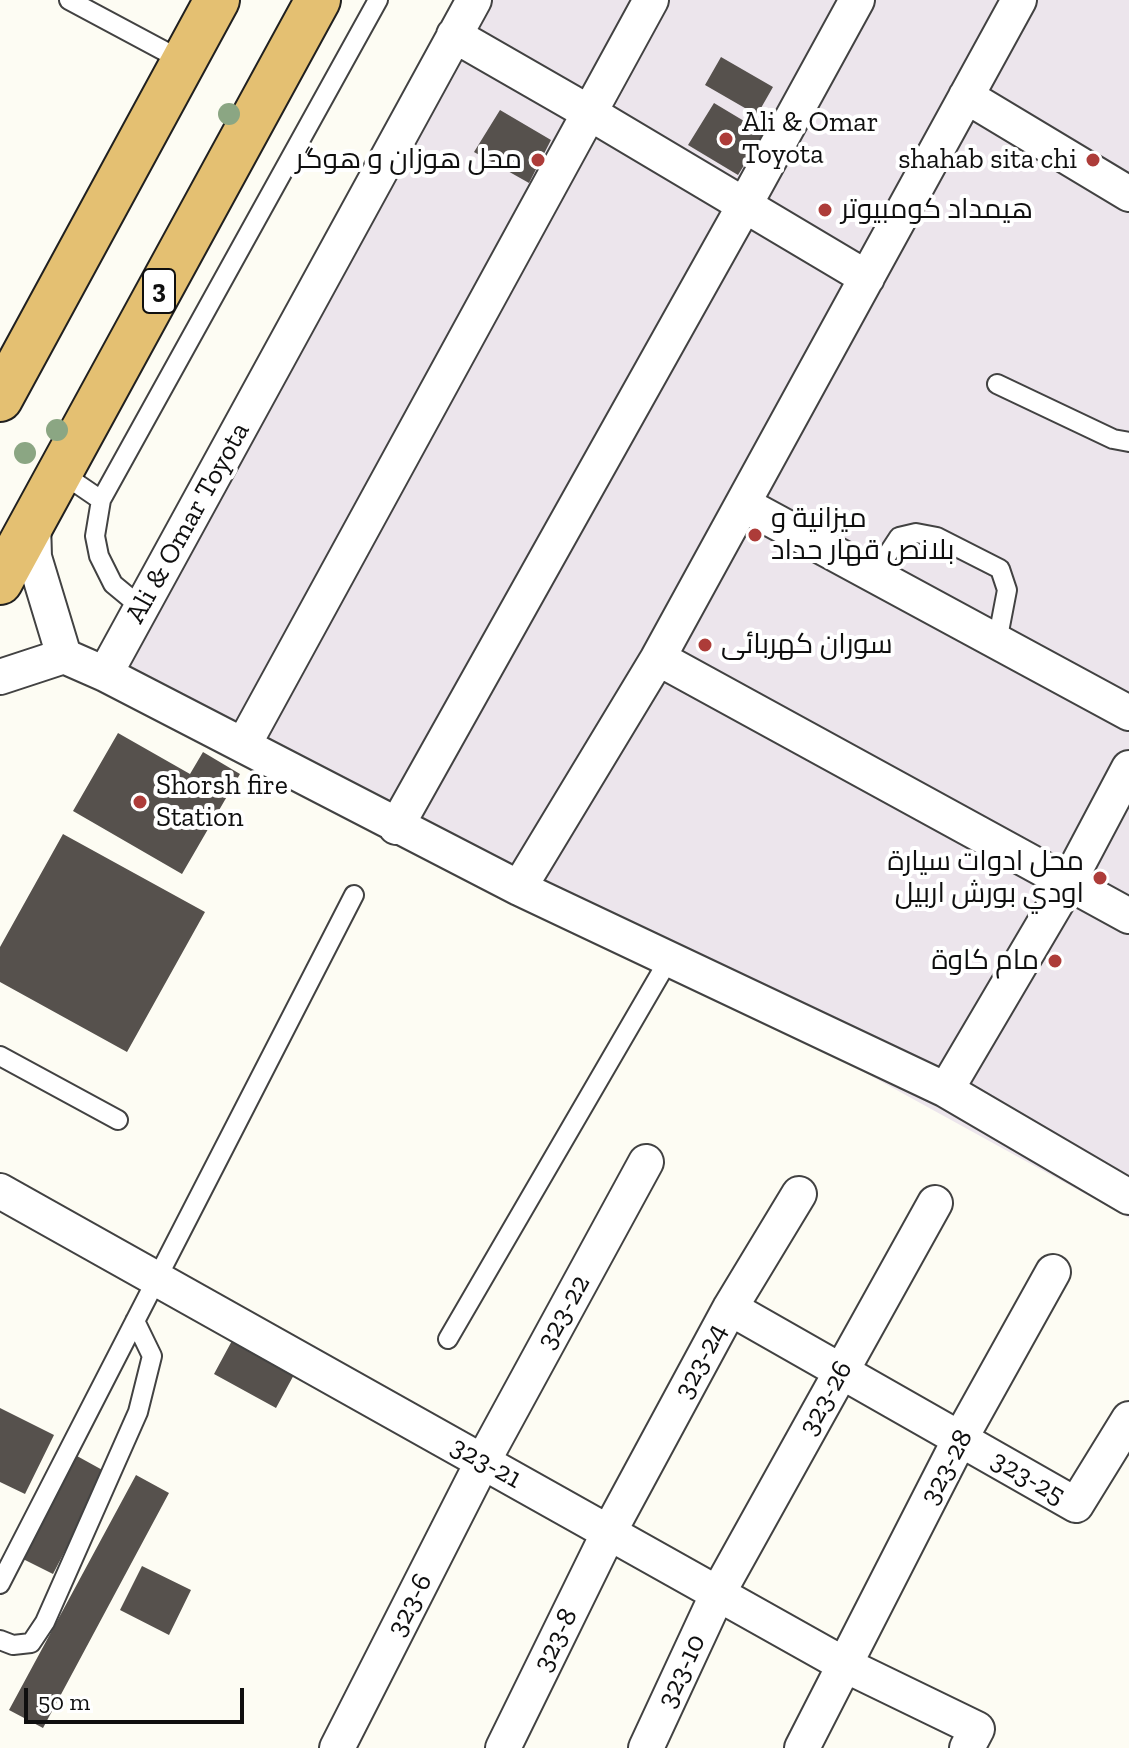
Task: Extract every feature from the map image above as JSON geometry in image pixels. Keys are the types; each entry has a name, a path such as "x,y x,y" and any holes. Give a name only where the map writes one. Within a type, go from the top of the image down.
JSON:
{"highway":[{"path":"0,399 217,0"},
{"name":"3","path":"0,582 318,0"}],"street":[{"name":"Ali & Omar Toyota","path":"105,674 474,0"},
{"path":"244,744 651,0"},
{"path":"396,827 857,0"},
{"path":"519,888 658,658 1019,0"},
{"path":"454,35 867,278"},
{"path":"966,96 1129,194"},
{"path":"743,504 1129,713"},
{"path":"33,522 34,557 64,656"},
{"path":"0,677 64,656 105,674 519,888 946,1090 1129,1197"},
{"path":"658,658 1129,916"},
{"path":"946,1090 1068,883 1129,768"},
{"name":"323-22","path":"483,1461 646,1162"},
{"name":"323-21","path":"0,1191 972,1738"},
{"name":"323-24","path":"609,1532 730,1308 799,1194"},
{"name":"323-26","path":"718,1593 935,1203"},
{"name":"323-28","path":"802,1748 960,1439 1053,1272"},
{"name":"323-25","path":"730,1308 1076,1505 1129,1419"},
{"name":"323-6","path":"337,1748 483,1461"},
{"name":"323-8","path":"503,1748 609,1532"},
{"name":"323-10","path":"646,1748 718,1593"}],"lane":[{"path":"69,0 183,61"},
{"path":"142,608 113,584 99,556 95,536 101,500 378,0"},
{"path":"997,384 1113,439 1129,442"},
{"path":"60,471 101,500"},
{"path":"874,575 899,537 916,533 937,537 1000,569 1007,590 997,642"},
{"path":"0,1584 354,895"},
{"path":"448,1339 669,959"},
{"path":"0,1056 118,1120"},
{"path":"0,1640 13,1645 31,1643 45,1622 138,1412 152,1356 135,1321"}],"shaded area":[{"path":"475,0 1129,0 1129,1218 804,1039 119,678"}],"building":[{"path":"721,57 773,87 757,115 705,85"},
{"name":"Ali & Omar Toyota","path":"714,103 764,133 738,175 688,145"},
{"path":"500,110 551,140 529,183 474,152"},
{"path":"118,733 190,774 203,752 240,774 182,874 73,811"},
{"path":"63,834 205,912 127,1052 0,982 0,947"},
{"path":"234,1337 296,1371 276,1408 214,1374"},
{"path":"0,1408 54,1435 25,1494 0,1482"},
{"path":"77,1456 106,1472 53,1574 23,1559"},
{"path":"136,1475 169,1493 43,1728 9,1710"},
{"path":"142,1566 191,1590 169,1635 120,1610"}],"place":[{"name":"Ali & Omar Toyota","path":"726,139"},
{"name":"محل هوزان و هوگر","path":"538,160"},
{"name":"shahab sita chi","path":"1093,160"},
{"name":"هيمداد كومبيوتر","path":"825,210"},
{"name":"ميزانية و بلانص قهار حداد","path":"755,535"},
{"name":"سوران کهربائی","path":"705,645"},
{"name":"Shorsh fire Station","path":"140,802"},
{"name":"محل ادوات سيارة اودي بورش اربيل","path":"1100,878"},
{"name":"مام كاوة","path":"1055,961"}]}
